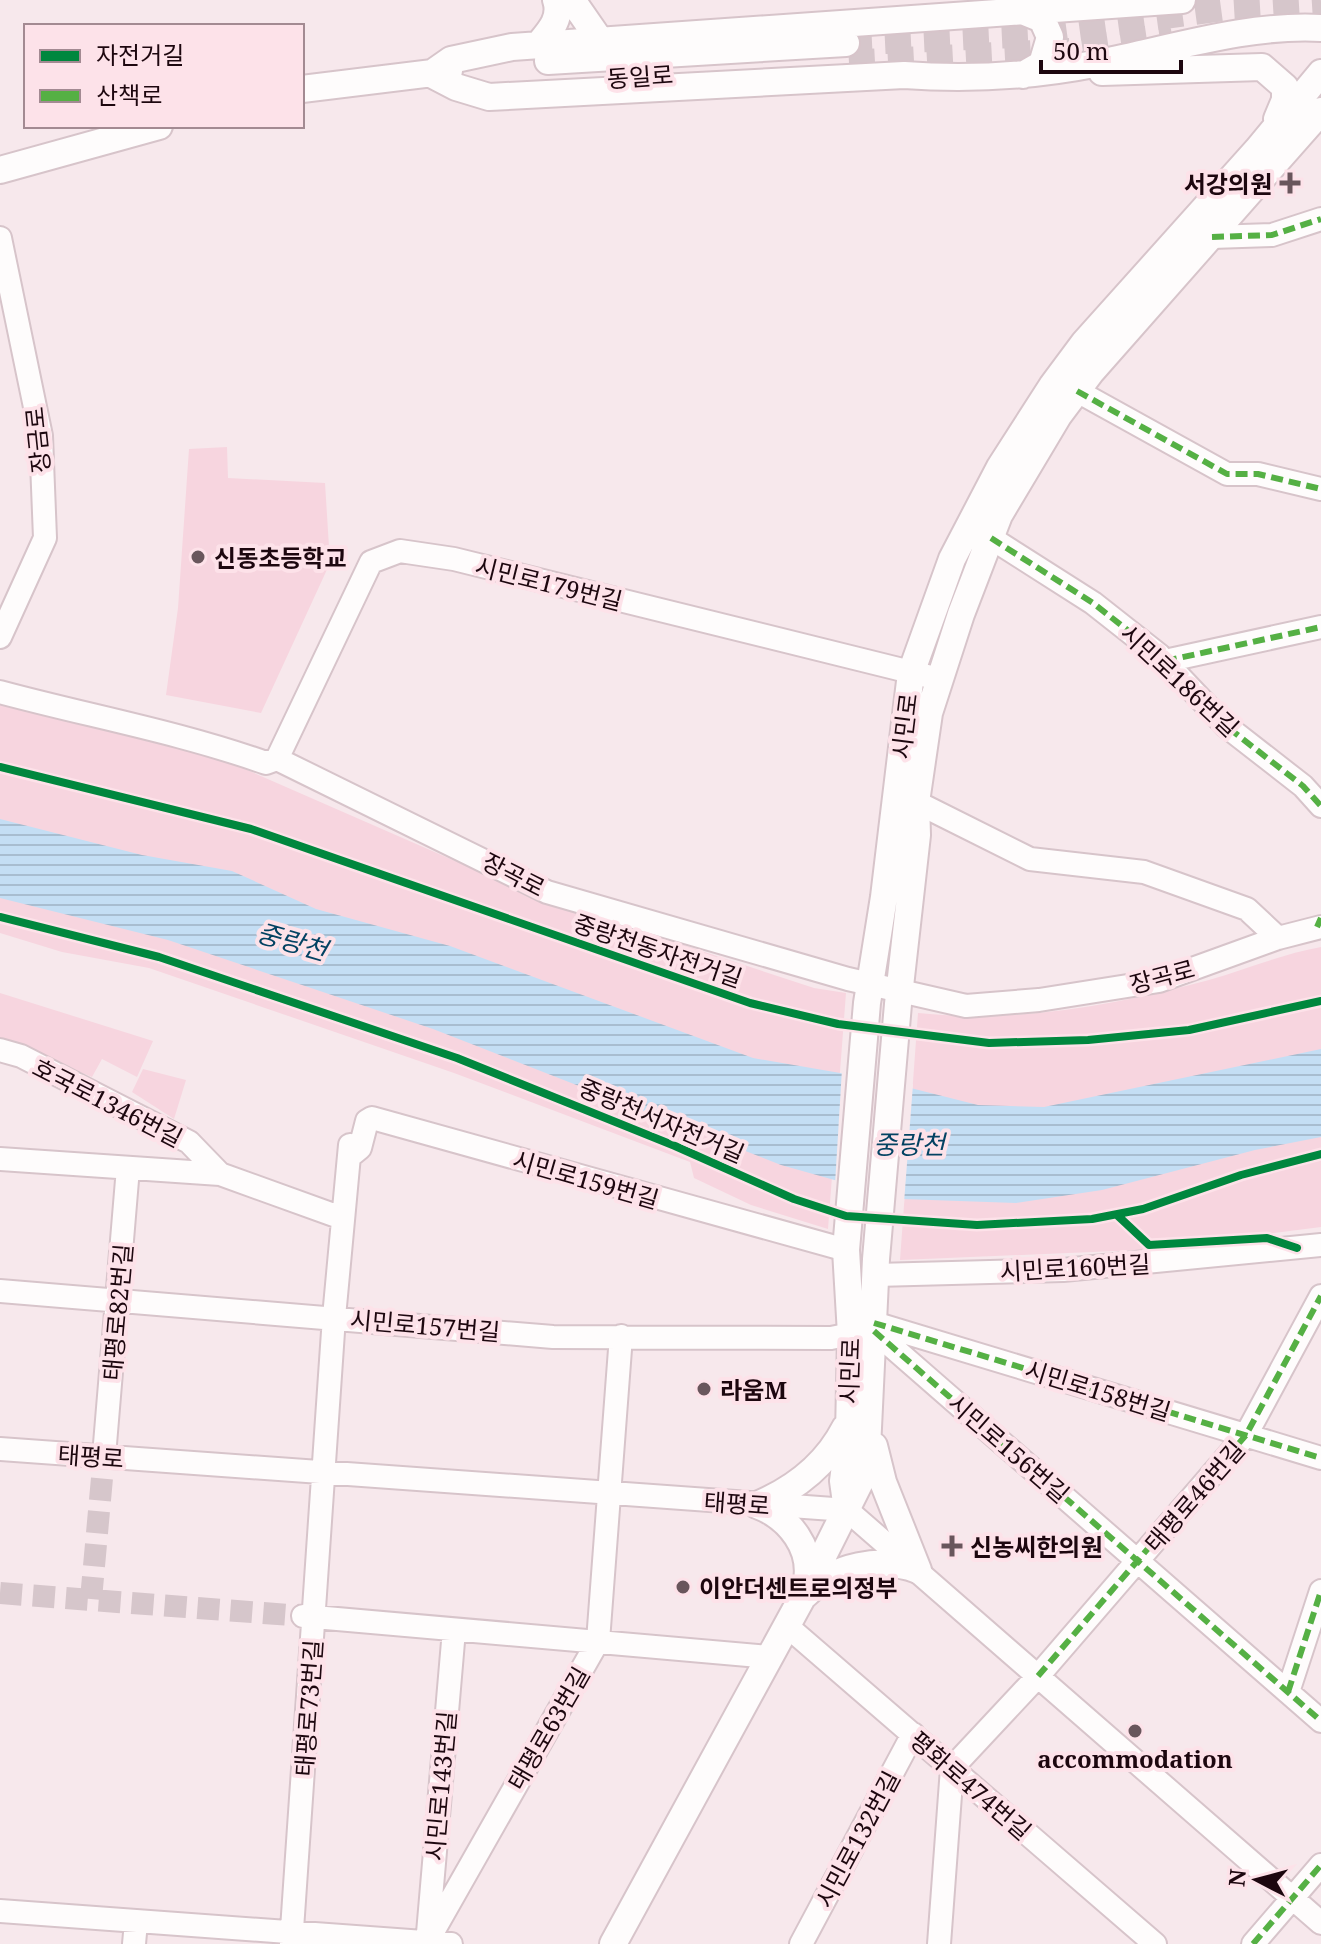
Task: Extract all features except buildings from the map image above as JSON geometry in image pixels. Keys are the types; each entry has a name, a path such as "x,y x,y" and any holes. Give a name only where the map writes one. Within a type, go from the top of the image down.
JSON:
{"street":[{"path":"539,44 554,27 559,7 556,0"},
{"path":"572,0 599,39"},
{"path":"1182,0 539,44 451,60 431,74 456,87 489,97 904,75 954,79 1262,67 1278,78 1286,96 1257,150"},
{"path":"1020,10 1039,17 1050,37 1042,64 1023,75"},
{"path":"1023,75 1265,30 1321,28"},
{"name":"동일로","path":"304,89 431,74 489,85 848,53"},
{"name":"시민로","path":"866,1329 846,1250 869,994 911,673 952,559 1000,467 1044,397 1084,343 1257,150 1321,73"},
{"name":"시민로","path":"613,1944 787,1626 866,1470 858,1425 866,1329 876,1267 898,998 917,835 916,802 929,713 999,515 1023,471 1077,391 1321,111"},
{"path":"0,170 152,128"},
{"path":"1212,237 1272,235 1321,219"},
{"name":"장금로","path":"0,238 41,436 45,538 0,637"},
{"path":"1077,391 1227,474 1258,474 1321,489"},
{"name":"시민로186번길","path":"991,538 1093,603 1165,661 1226,726 1303,786 1321,806"},
{"name":"시민로179번길","path":"277,759 371,562 400,551 454,559 939,679"},
{"path":"1165,661 1321,627"},
{"name":"장곡로","path":"0,692 101,719 186,736 266,763 277,759 547,892 869,994 966,1006 1039,1000 1159,981 1320,924"},
{"path":"916,802 1030,859 1144,872 1247,909 1278,938"},
{"name":"호국로1346번길","path":"0,1050 21,1056 189,1142 220,1174 342,1218"},
{"name":"시민로159번길","path":"350,1151 360,1148 367,1121 372,1118 846,1250"},
{"name":"태평로73번길","path":"292,1938 309,1616 325,1473 334,1317 350,1151"},
{"path":"0,1159 220,1174"},
{"name":"태평로82번길","path":"104,1456 128,1168"},
{"name":"시민로160번길","path":"876,1267 1063,1270 1321,1245"},
{"name":"시민로157번길","path":"0,1291 119,1298 553,1337 831,1338 866,1329"},
{"name":"태평로46번길","path":"952,1768 1038,1676 1246,1435 1321,1296"},
{"name":"시민로158번길","path":"866,1329 1321,1458"},
{"name":"시민로156번길","path":"866,1329 1321,1721"},
{"name":"태평로63번길","path":"426,1943 598,1641 621,1336"},
{"path":"757,1505 781,1494 825,1459 858,1425 918,1570"},
{"name":"태평로","path":"0,1449 847,1510"},
{"path":"757,1505 779,1516 804,1549 808,1577 803,1596"},
{"path":"847,1510 1321,1923"},
{"path":"803,1596 827,1577 872,1564 902,1564 918,1570"},
{"path":"1288,1692 1321,1591"},
{"path":"309,1616 770,1657"},
{"name":"평화로474번길","path":"787,1626 1155,1944"},
{"name":"시민로143번길","path":"426,1943 454,1630"},
{"name":"시민로132번길","path":"801,1944 913,1734"},
{"path":"939,1944 952,1768"},
{"path":"1253,1944 1321,1865"},
{"path":"0,1911 135,1933 451,1944"}],"shaded area":[{"path":"227,447 228,478 325,483 330,563 261,713 166,695 178,608 189,449"},
{"path":"0,703 188,744 540,898 814,988 846,993 828,1229 751,1205 694,1178 690,1162 454,1073 149,968 62,952 0,933"},
{"path":"1321,947 1321,1227 1139,1250 900,1260 918,1013 992,1016 1101,1005 1209,980"},
{"path":"0,993 153,1041 137,1077 102,1059 92,1077 0,1039"},
{"path":"143,1069 186,1080 174,1119 132,1092"}],"water":[{"name":"중랑천","path":"0,819 142,855 232,871 316,909 450,946 753,1058 875,1079 978,1105 1044,1107 1321,1049 1321,1137 1255,1150 1102,1190 1016,1203 902,1199 781,1165 433,1029 168,940 0,898"}],"pier":[{"path":"842,1069 913,1084 904,1203 835,1184"}],"tunnel":[{"path":"846,43 1032,34 1223,8 1321,2"},
{"path":"849,63 1070,51 1172,36"},
{"path":"91,1599 104,1456"},
{"path":"0,1593 303,1616"}],"marked path":[{"path":"1212,237 1272,235 1321,219"},
{"path":"1077,391 1227,474 1258,474 1321,489"},
{"path":"991,538 1093,603 1159,655 1226,726 1303,786 1321,806"},
{"path":"1165,661 1321,627"},
{"path":"1317,927 1321,918"},
{"path":"1038,1676 1246,1435 1321,1296"},
{"path":"874,1323 1321,1458"},
{"path":"874,1331 1321,1721"},
{"path":"1288,1692 1321,1591"},
{"path":"1253,1944 1321,1865"}],"cycle path":[{"name":"중랑천동자전거길","path":"0,767 251,829 750,1003 838,1024 989,1043 1088,1040 1189,1030 1321,1001"},
{"name":"중랑천서자전거길","path":"0,917 159,957 457,1058 675,1146 794,1199 846,1216 977,1225 1092,1219 1143,1209 1241,1175 1321,1154"},
{"path":"1117,1215 1149,1245 1267,1238 1297,1248"}],"place":[{"name":"서강의원","path":"1290,183"},
{"name":"신동초등학교","path":"198,557"},
{"name":"라움M","path":"704,1389"},
{"name":"신농씨한의원","path":"952,1546"},
{"name":"이안더센트로의정부","path":"683,1587"},
{"name":"accommodation","path":"1135,1731"}]}
